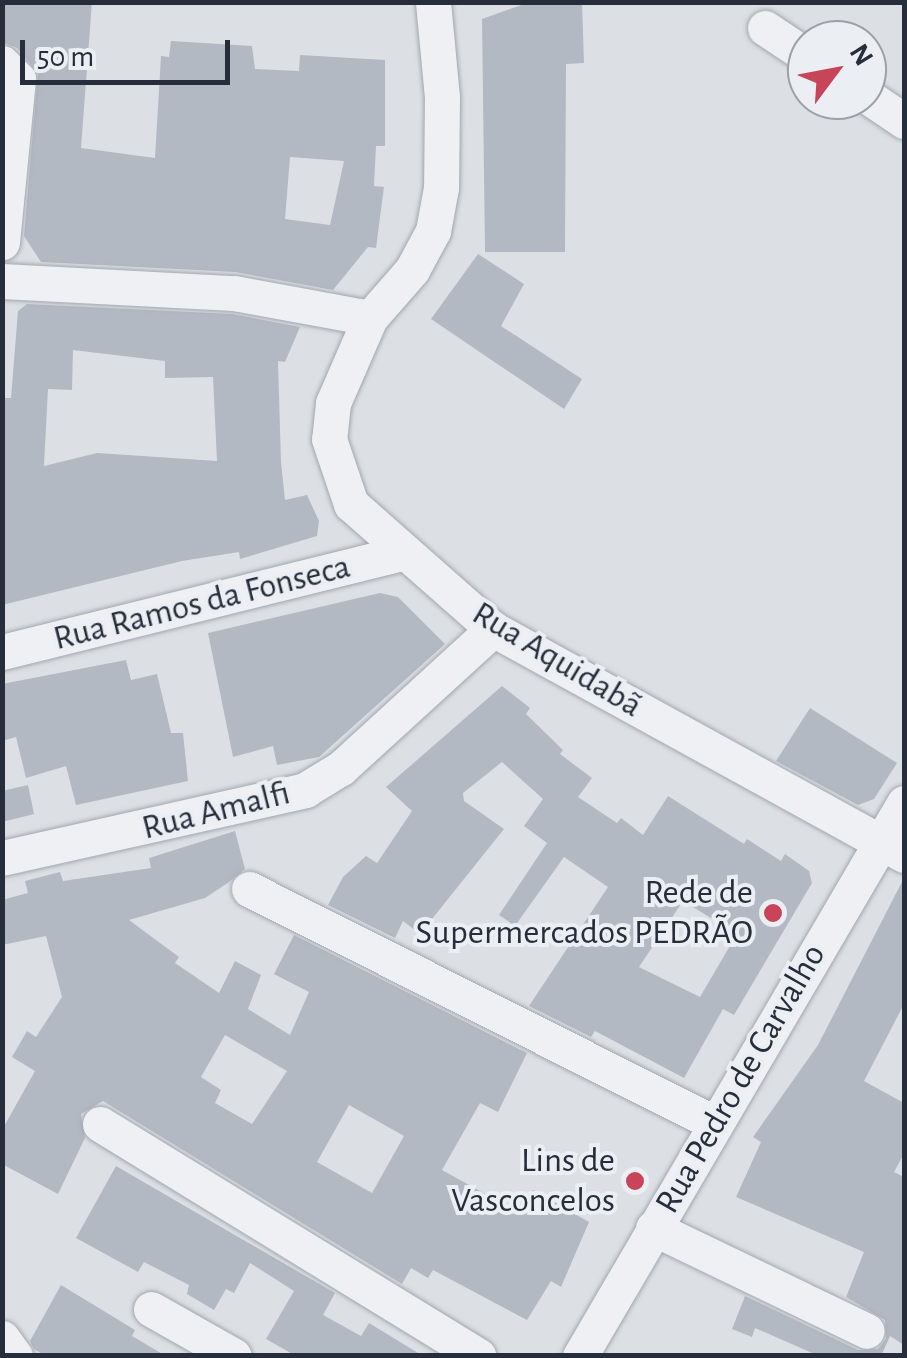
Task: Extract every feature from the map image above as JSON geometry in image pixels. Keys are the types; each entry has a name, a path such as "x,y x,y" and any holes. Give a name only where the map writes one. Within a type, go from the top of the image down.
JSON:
{"street":[{"name":"Rua Aquidabã","path":"433,2 442,97 441,188 433,231 412,270 370,318 333,403 330,439 351,504 402,554 493,629 892,849"},
{"path":"764,28 787,43"},
{"path":"2,63 18,79 2,242"},
{"path":"2,280 234,293 370,318"},
{"name":"Rua Ramos da Fonseca","path":"2,652 402,554"},
{"name":"Rua Amalfi","path":"2,858 305,790 368,744 493,629"},
{"name":"Rua Pedro de Carvalho","path":"580,1356 714,1123 892,849 904,804"},
{"path":"249,888 714,1123"},
{"path":"100,1124 478,1356"},
{"path":"654,1228 867,1330"},
{"path":"151,1309 234,1356"},
{"path":"2,1338 14,1356"}],"building":[{"path":"2,2 92,2 81,148 155,158 161,56 169,57 171,41 252,46 255,69 299,71 300,55 385,60 385,146 376,146 374,186 384,187 376,248 368,247 333,290 235,272 41,262 24,236 38,73 17,48 2,42","holes":["290,157 344,161 330,225 285,219"]},
{"path":"530,2 582,2 584,63 566,64 565,252 485,252 482,19"},
{"path":"478,254 524,284 501,326 582,379 564,409 431,319"},
{"path":"27,304 232,314 300,327 285,362 278,361 281,462 285,500 307,495 319,521 317,536 240,559 239,552 182,561 2,605 2,398 11,398 18,311","holes":["73,350 165,361 165,378 213,377 217,461 97,453 44,466 48,389 72,390"]},
{"path":"380,593 398,597 445,644 319,757 277,765 273,746 233,757 208,633"},
{"path":"126,660 131,680 157,674 171,733 183,733 188,781 76,805 66,766 26,778 16,737 2,741 2,684"},
{"path":"502,686 530,708 526,714 563,750 560,754 592,778 578,797 617,823 621,818 643,835 668,796 744,844 747,839 781,861 785,854 809,871 812,883 734,1015 723,1009 684,1078 595,1031 591,1037 529,1006 608,887 564,857 515,926 499,915 547,843 524,826 543,799 502,762 463,793 464,801 504,829 420,934 403,921 395,938 328,905 343,877 366,856 377,863 412,811 386,787","holes":["683,901 724,926 718,937 731,944 700,997 639,967"]},
{"path":"810,708 897,763 874,799 858,805 776,761"},
{"path":"28,785 34,814 2,822 2,791"},
{"path":"235,831 245,869 205,898 129,920 179,957 175,963 219,993 235,961 261,975 248,1009 290,1035 309,992 274,974 294,935 527,1053 498,1112 480,1103 442,1170 520,1213 533,1190 589,1222 561,1287 551,1281 527,1320 433,1270 428,1278 411,1268 402,1284 103,1101 81,1114 85,1138 58,1194 2,1164 2,1130 35,1071 12,1057 27,1031 36,1037 62,997 46,936 2,945 2,900 28,893 25,881 60,872 63,881 151,868 149,858","holes":["225,1035 287,1071 252,1124 215,1103 221,1090 201,1077","349,1105 404,1136 372,1193 317,1162"]},
{"path":"904,878 904,1004 864,1081 904,1103 904,1154 894,1172 904,1177 904,1345 890,1336 881,1356 819,1356 755,1328 752,1337 732,1329 745,1296 858,1350 878,1349 886,1339 885,1320 846,1297 864,1252 736,1197 761,1142 753,1137 818,1045"},
{"path":"116,1166 335,1293 323,1315 361,1336 369,1323 423,1356 296,1356 266,1339 294,1291 250,1263 234,1293 226,1289 214,1310 187,1294 189,1285 144,1262 138,1272 76,1238"},
{"path":"61,1285 135,1330 132,1336 166,1356 46,1356 34,1349 30,1341"}],"place":[{"name":"Rede de Supermercados PEDRÃO","path":"773,913"},
{"name":"Lins de Vasconcelos","path":"635,1181"}]}
